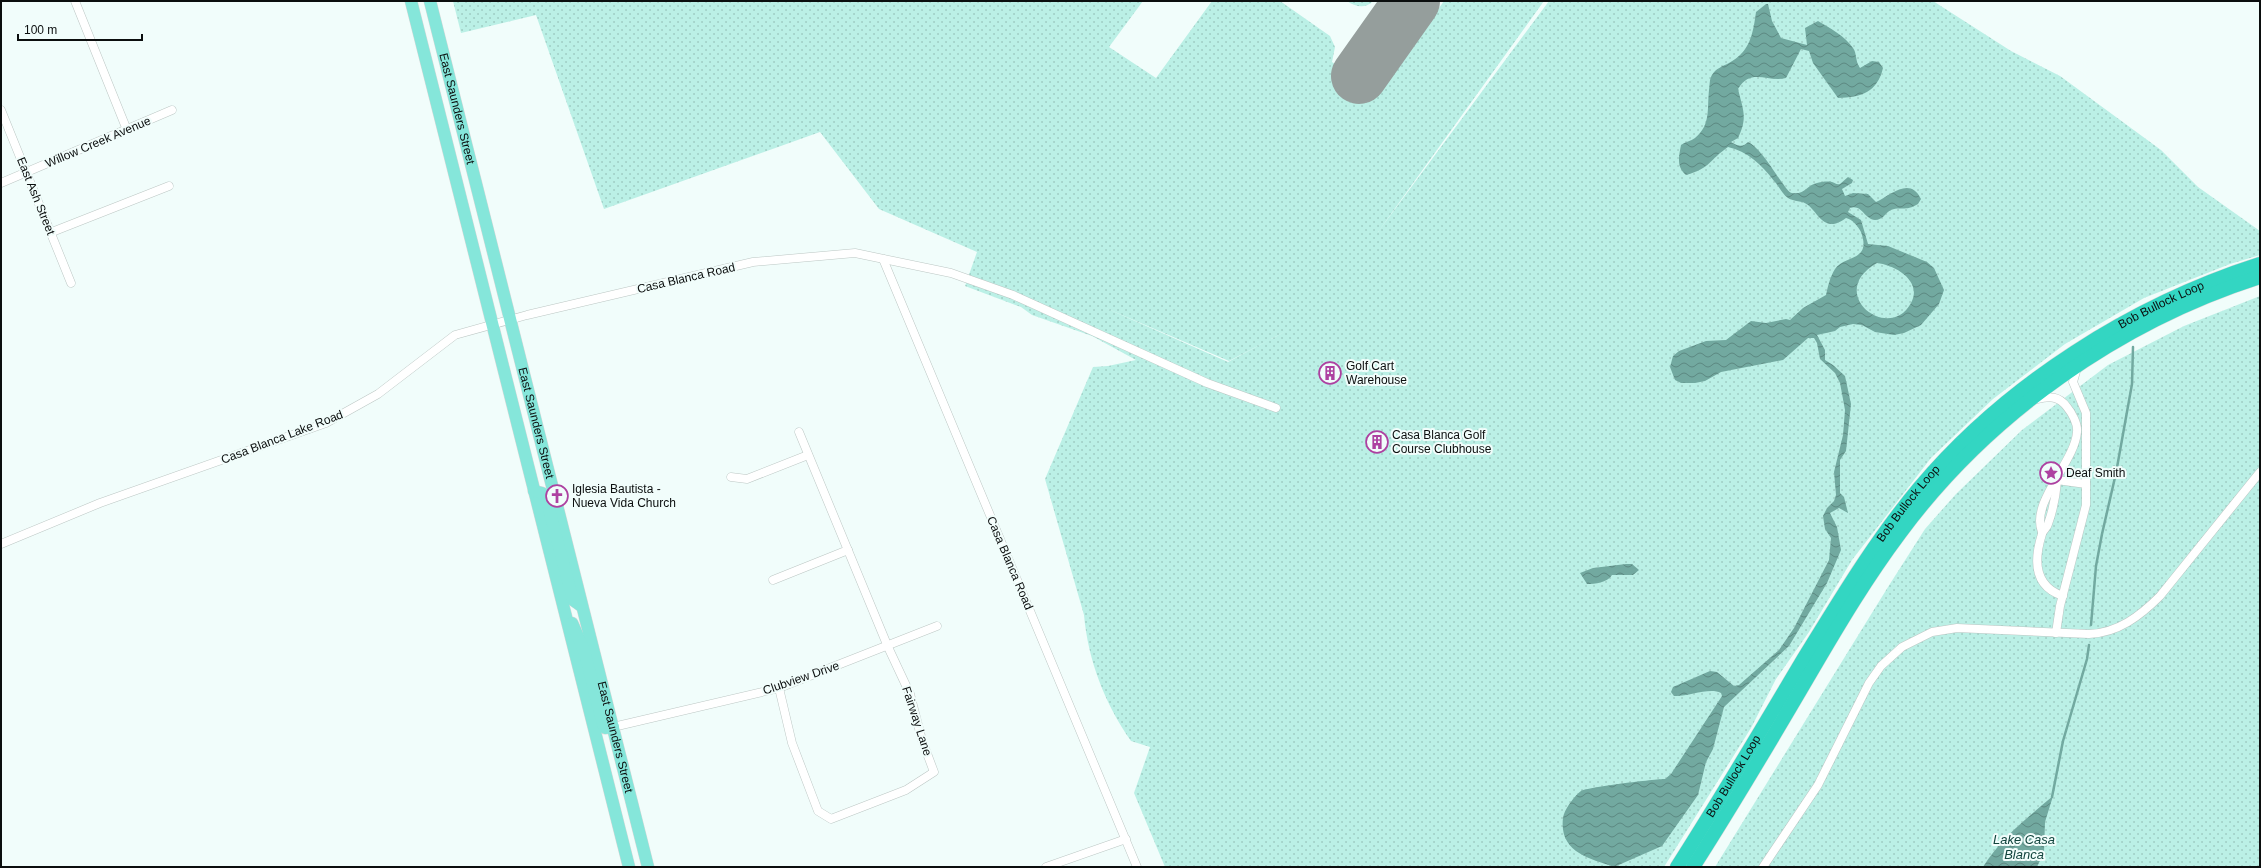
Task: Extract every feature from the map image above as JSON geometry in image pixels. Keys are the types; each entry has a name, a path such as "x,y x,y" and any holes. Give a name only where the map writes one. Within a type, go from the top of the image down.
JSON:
{"highway":[{"name":"Bob Bullock Loop","path":"1677,867 1853,579 1901,511 1941,464 1978,428 2042,374 2081,348 2119,326 2200,286 2260,264"},
{"name":"Bob Bullock Loop","path":"1693,867 1858,594 1901,532 1925,502 1961,463 2031,400 2079,365 2125,336 2174,311 2227,288 2260,277"}],"main road":[{"name":"East Saunders Street","path":"411,1 629,867"},
{"name":"East Saunders Street","path":"430,1 648,867"},
{"path":"534,491 542,493 546,498 573,600 584,609"},
{"path":"564,610 579,636 584,650 603,725 605,728 613,727"}],"street":[{"path":"75,1 127,130"},
{"name":"East Ash Street","path":"1,110 52,232 71,283"},
{"name":"Willow Creek Avenue","path":"1,183 172,110"},
{"path":"52,232 169,186"},
{"name":"Casa Blanca Road","path":"493,324 511,321 527,315 753,262 855,253 951,273 1013,295 1207,383 1276,408"},
{"name":"Casa Blanca Road","path":"883,259 1137,867"},
{"name":"Casa Blanca Lake Road","path":"1,544 100,503 326,422 378,394 455,335 493,324"},
{"path":"2056,633 2063,596 2084,518 2086,484 2086,413 2073,382 2079,365"},
{"path":"2031,400 2048,396 2058,398 2069,409 2076,424 2077,432 2057,480 2056,493 2048,526 2042,532 2036,560 2038,572 2046,587 2063,596"},
{"name":"Fairway Lane","path":"779,688 792,743 818,811 832,819 906,790 934,772 922,740 910,694 888,647 799,432"},
{"path":"731,477 747,479 808,455"},
{"path":"1763,867 1818,785 1869,683 1881,666 1902,647 1917,638 1932,632 1957,628 2056,633 2104,633 2118,627 2140,614 2166,588 2260,472"},
{"path":"2057,480 2086,484"},
{"path":"773,580 848,550"},
{"name":"Clubview Drive","path":"613,727 779,688 888,647 937,626"},
{"path":"1046,867 1126,839"}],"shaded area":[{"path":"453,1 1143,1 1109,47 1156,78 1212,1 1280,1 1330,36 1335,47 1332,62 1378,94 1444,1 1544,1 1378,232 1549,1 1933,1 2011,51 2060,76 2161,150 2198,187 2260,231 2260,255 2230,264 2144,298 2065,344 1993,399 1931,458 1852,560 1809,632 1776,679 1751,728 1664,867 1165,867 1134,793 1150,747 1131,741 1113,712 1099,681 1089,648 1084,615 1045,479 1093,367 1108,366 1136,360 1092,336 1032,315 1021,307 965,286 977,252 879,209 820,132 604,209 536,15 461,33","holes":["1101,306 1229,361 1290,329 1228,362"]},
{"path":"1347,1 1373,1 1370,4 1360,6 1353,5"},
{"path":"2260,296 2260,867 1715,867 1925,529 1956,494 2022,430 2108,365 2184,326"},
{"path":"1938,859 1951,859 1953,867 1935,867 1935,862"}],"water":[{"path":"1768,4 1772,21 1781,38 1807,45 1805,28 1818,21 1837,33 1850,44 1854,50 1857,63 1860,68 1872,61 1879,62 1883,68 1877,83 1867,92 1861,95 1838,98 1813,63 1809,51 1801,49 1786,78 1773,79 1754,77 1743,82 1738,89 1744,114 1743,124 1738,138 1731,142 1740,146 1748,142 1754,146 1792,193 1800,193 1820,182 1833,182 1840,184 1848,177 1853,180 1852,183 1842,189 1845,196 1853,193 1868,194 1876,202 1900,189 1906,188 1917,192 1921,199 1918,204 1910,208 1897,208 1891,210 1878,220 1871,219 1854,207 1850,208 1848,212 1861,220 1868,244 1888,246 1927,262 1934,268 1944,290 1939,304 1921,325 1904,333 1894,335 1875,332 1862,325 1853,324 1840,327 1835,331 1817,335 1825,350 1825,360 1845,376 1851,404 1846,451 1840,460 1840,493 1844,497 1848,513 1839,508 1830,513 1837,527 1841,550 1827,583 1789,646 1724,707 1713,749 1706,762 1698,795 1662,846 1614,867 1585,857 1577,852 1566,839 1563,829 1563,818 1570,803 1578,793 1586,789 1665,779 1671,774 1722,696 1721,693 1711,691 1674,696 1671,692 1673,687 1710,671 1717,672 1734,686 1739,685 1779,650 1794,628 1829,560 1831,538 1825,529 1823,516 1827,508 1834,501 1836,495 1834,472 1843,435 1845,410 1840,383 1835,373 1820,359 1817,343 1814,338 1808,338 1783,360 1721,372 1705,381 1681,383 1675,380 1670,367 1673,356 1679,351 1706,341 1726,340 1751,321 1766,323 1786,319 1790,320 1803,308 1826,295 1830,278 1835,269 1839,265 1860,253 1863,248 1861,232 1853,221 1846,218 1833,224 1823,221 1806,203 1790,199 1786,196 1754,160 1742,152 1728,147 1700,170 1686,175 1679,165 1681,145 1695,138 1704,128 1707,116 1710,80 1713,73 1717,69 1736,59 1746,48 1752,35 1756,12","holes":["1877,263 1884,264 1899,271 1910,281 1914,295 1911,303 1901,314 1889,318 1877,316 1866,310 1859,300 1857,288 1862,275"]},
{"path":"1632,564 1639,570 1633,575 1612,575 1607,580 1590,584 1587,584 1580,573 1593,568"},
{"name":"Lake Casa Blanca","path":"2053,796 2045,822 2044,852 2037,867 1983,867 2006,838 2024,820"}],"waterway":[{"path":"2091,625 2096,566 2116,473 2132,384 2133,347"},
{"path":"2052,797 2063,741 2087,659 2089,645"}],"runway":[{"path":"1359,76 1412,1"}],"place":[{"name":"Golf Cart Warehouse","path":"1330,373"},
{"name":"Casa Blanca Golf Course Clubhouse","path":"1377,442"},
{"name":"Deaf Smith","path":"2051,473"},
{"name":"Iglesia Bautista - Nueva Vida Church","path":"557,496"}]}
